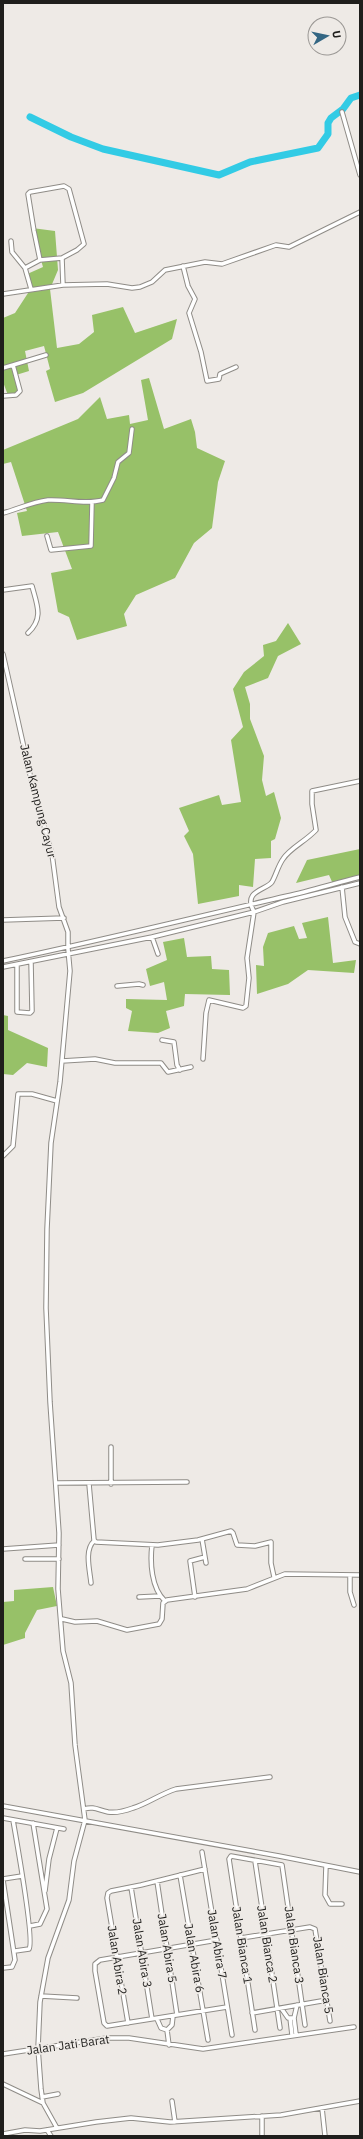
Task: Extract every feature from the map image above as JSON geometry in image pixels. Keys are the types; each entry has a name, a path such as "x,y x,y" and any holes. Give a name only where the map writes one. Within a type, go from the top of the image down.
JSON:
{"street":[{"path":"342,112 360,175"},
{"path":"25,268 40,260 62,258 77,250 84,244 69,190 64,186 29,193 34,231 40,260"},
{"path":"3,294 63,285 72,286 107,284 136,288 150,284 165,270 205,262 222,264 276,244 289,247 360,212"},
{"path":"11,241 12,252 25,268 31,289"},
{"path":"62,258 63,285"},
{"path":"183,266 188,286 195,299 189,314 201,352 207,381 219,379 220,374 236,367"},
{"path":"3,368 46,355"},
{"path":"3,396 16,395 20,391 13,365"},
{"path":"3,513 22,506 48,500 92,503 104,499 114,478 118,462 129,453 132,429"},
{"path":"47,536 51,550 91,546 92,503"},
{"path":"3,590 32,586 38,620 36,626 28,634"},
{"name":"Jalan Kampung Cayur","path":"3,654 31,779 52,854 59,907 68,932 70,971 62,1060 51,1138 46,1265 50,1402 59,1545 58,1589 62,1619 63,1651 71,1683 75,1745 85,1820"},
{"path":"203,1059 206,1013 209,1000 244,1008 246,1006 249,978 247,958 254,911 251,904 253,897 257,890 272,882 283,859 316,830 312,804 312,791 360,781"},
{"path":"3,968 31,962 137,932 285,897 360,877"},
{"path":"3,961 152,938 283,902 360,883"},
{"path":"342,887 348,928 355,942 360,944"},
{"path":"3,920 64,918"},
{"path":"152,938 158,954"},
{"path":"17,964 17,1012 30,1013 32,1011 31,962"},
{"path":"117,986 139,984 143,986"},
{"path":"162,1040 174,1042 177,1065 180,1070"},
{"path":"62,1060 96,1059 115,1063 161,1064 166,1071 180,1070 191,1067"},
{"path":"3,1156 13,1146 18,1094 32,1094 57,1101"},
{"path":"111,1447 111,1484"},
{"path":"56,1483 111,1484 187,1482"},
{"path":"89,1484 94,1541 90,1546 89,1551 91,1583"},
{"path":"94,1541 152,1545 202,1539 230,1532 233,1533 237,1545 255,1546 270,1542 271,1563 274,1578"},
{"path":"202,1539 206,1562"},
{"path":"3,1549 59,1545"},
{"path":"152,1545 152,1566 160,1596 165,1600 247,1589 261,1585 274,1578 295,1573 360,1575"},
{"path":"195,1597 190,1561 205,1557"},
{"path":"25,1559 59,1559"},
{"path":"350,1575 350,1592 354,1605"},
{"path":"139,1597 160,1596"},
{"path":"62,1619 75,1622 97,1621 127,1630 149,1627 160,1622 165,1600"},
{"path":"84,1809 95,1807 105,1811 118,1811 133,1808 164,1792 176,1789 270,1777"},
{"path":"3,1806 360,1872"},
{"path":"3,1818 64,1829"},
{"path":"13,1820 30,1926 31,1946 29,1949 15,1951"},
{"path":"58,2128 43,2103 42,2097 38,2048 41,1996 49,1954 69,1900 74,1861 85,1820"},
{"path":"30,1926 40,1924 47,1909 33,1823"},
{"path":"44,1895 49,1859 57,1828"},
{"name":"Jalan Abira 7","path":"202,1852 232,2035"},
{"name":"Jalan Bianca 1","path":"255,1861 231,1856 229,1859 255,2030"},
{"name":"Jalan Bianca 3","path":"255,1861 282,1865 306,2025"},
{"name":"Jalan Bianca 2","path":"255,1861 279,2008 280,2028"},
{"path":"326,1866 325,1896 330,1904 342,1904"},
{"path":"131,1887 205,1869"},
{"name":"Jalan Abira 6","path":"180,1875 208,2040"},
{"path":"3,1968 12,1967 15,1960 15,1951 3,1879 22,1876"},
{"name":"Jalan Abira 5","path":"157,1881 175,2016"},
{"name":"Jalan Abira 2","path":"128,2023 107,1896 111,1891 131,1887"},
{"name":"Jalan Abira 3","path":"131,1887 152,2019"},
{"name":"Jalan Bianca 5","path":"292,1930 310,1927 314,1929 330,2021"},
{"path":"240,1938 292,1930"},
{"path":"217,1940 100,1960 95,1966 105,2026 110,2027 227,2007"},
{"path":"41,1996 77,1998"},
{"path":"252,2013 327,2000"},
{"path":"294,2034 292,2018 297,2005"},
{"path":"279,2008 292,2018"},
{"path":"166,2030 172,2025 175,2016"},
{"path":"157,2019 161,2028 166,2030"},
{"name":"Jalan Jati Barat","path":"3,2054 108,2038 129,2038 203,2049 354,2026"},
{"path":"166,2030 169,2045"},
{"path":"3,2084 43,2103"},
{"path":"42,2097 58,2094"},
{"path":"172,2101 174,2122"},
{"path":"3,2134 25,2130 37,2132 131,2118 174,2122 298,2113 336,2104 360,2101"},
{"path":"322,2108 325,2136"},
{"path":"262,2116 262,2136"},
{"path":"47,2130 51,2136"}],"green space":[{"path":"32,228 55,231 58,270 50,289 57,348 79,344 94,332 92,315 123,307 135,333 177,319 172,339 83,393 55,402 46,371 50,369 44,346 25,351 29,371 16,375 20,395 9,398 3,382 3,318 15,313 30,290 25,275 43,267"},
{"path":"149,378 164,429 191,419 195,432 197,448 225,461 218,482 212,528 194,543 175,578 136,595 124,614 127,626 77,640 69,617 58,612 51,573 72,569 58,532 22,536 17,513 27,511 11,462 3,464 3,450 78,419 100,397 107,419 129,415 130,424 148,420 141,380"},
{"path":"288,623 301,644 278,656 268,678 245,687 250,704 250,719 264,756 262,780 266,796 274,792 281,818 275,839 271,841 271,858 255,859 253,887 239,885 239,896 198,904 193,854 184,836 189,831 179,808 219,795 222,805 241,802 231,740 243,727 233,689 244,672 264,656 263,645 276,641"},
{"path":"360,849 360,878 333,884 329,875 296,883 307,860"},
{"path":"328,917 333,963 356,960 354,973 308,970 288,984 257,994 256,965 264,966 263,947 268,933 294,926 299,939 307,938 302,923"},
{"path":"184,938 187,957 211,956 212,969 229,970 230,995 185,994 184,1006 166,1011 170,1028 158,1033 128,1031 132,1011 126,1008 126,999 167,1000 164,982 150,986 146,969 167,960 163,942"},
{"path":"3,1015 8,1016 8,1030 48,1048 47,1067 27,1063 13,1075 3,1074"},
{"path":"53,1587 57,1606 37,1610 25,1633 25,1638 3,1645 3,1602 14,1601 14,1590"}],"waterway":[{"path":"30,117 71,137 103,149 219,175 250,162 318,148 328,134 328,123 331,118 343,109 351,98 360,95"}]}
